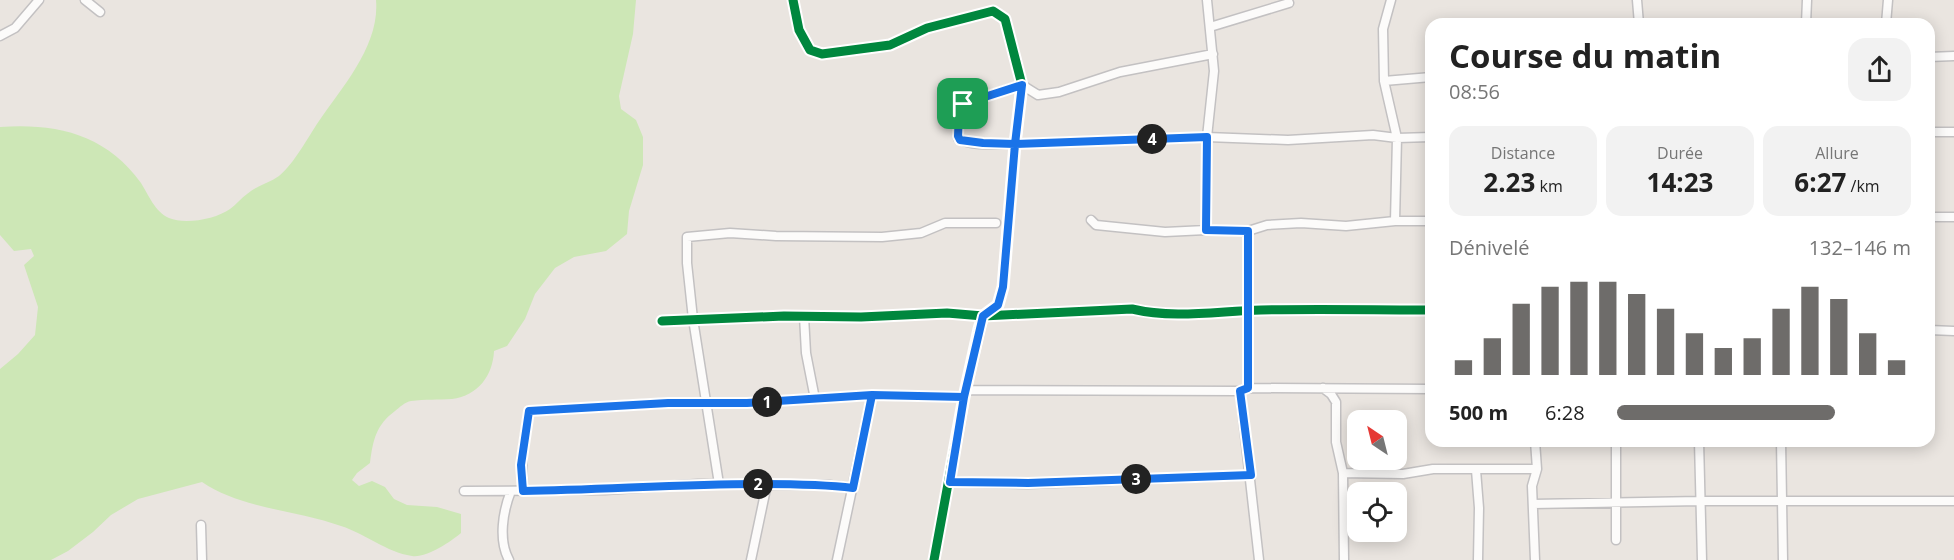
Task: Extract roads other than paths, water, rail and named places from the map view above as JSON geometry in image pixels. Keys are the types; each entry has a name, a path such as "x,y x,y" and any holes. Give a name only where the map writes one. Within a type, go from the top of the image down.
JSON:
{"street":[{"path":"0,36 15,28 39,0"},
{"path":"84,0 100,12"},
{"path":"793,0 800,30 810,50 822,54 890,45 927,28 993,11 1005,19 1022,85 1003,287 998,305 983,316 965,394 934,560"},
{"path":"1206,230 1207,137 1214,71 1207,0"},
{"path":"1391,0 1383,29 1384,81 1397,138 1395,221"},
{"path":"1637,0 1638,18"},
{"path":"1806,18 1808,0"},
{"path":"1886,18 1888,0"},
{"path":"1210,27 1289,3"},
{"path":"1213,54 1120,72 1059,92 1038,94 1022,85 961,106 958,136 960,140 1015,144 1207,137 1288,140 1373,135 1397,138 1425,137"},
{"path":"1935,57 1954,56"},
{"path":"1384,81 1425,78"},
{"path":"1935,132 1954,132"},
{"path":"1935,217 1954,217"},
{"path":"1092,220 1096,225 1165,231 1248,231 1267,225 1346,226 1395,221 1425,221"},
{"path":"719,484 693,319 687,263 686,239 689,236 730,233 770,236 882,237 916,234 945,223 996,223"},
{"path":"1248,231 1248,311 1244,389 1259,560"},
{"path":"662,321 947,313 983,316 1132,309 1149,313 1201,314 1248,311 1425,310"},
{"path":"804,316 806,353 815,399"},
{"path":"1935,330 1954,331"},
{"path":"1323,388 1336,402 1336,442 1343,473 1344,560"},
{"path":"523,491 521,465 529,411 707,402 747,403 872,395 1323,388 1425,389"},
{"path":"837,560 872,395"},
{"path":"1535,447 1537,469 1533,486 1535,560"},
{"path":"1616,447 1616,540"},
{"path":"1699,447 1702,560"},
{"path":"1781,447 1783,560"},
{"path":"1343,473 1403,474 1432,469 1537,469"},
{"path":"1476,470 1479,508 1478,560"},
{"path":"950,482 1028,483 1251,475"},
{"path":"464,491 719,484 829,485 853,488"},
{"path":"751,560 767,484"},
{"path":"509,560 505,547 503,521 511,491"},
{"path":"1533,504 1700,501 1954,501"},
{"path":"201,525 201,560"}]}
